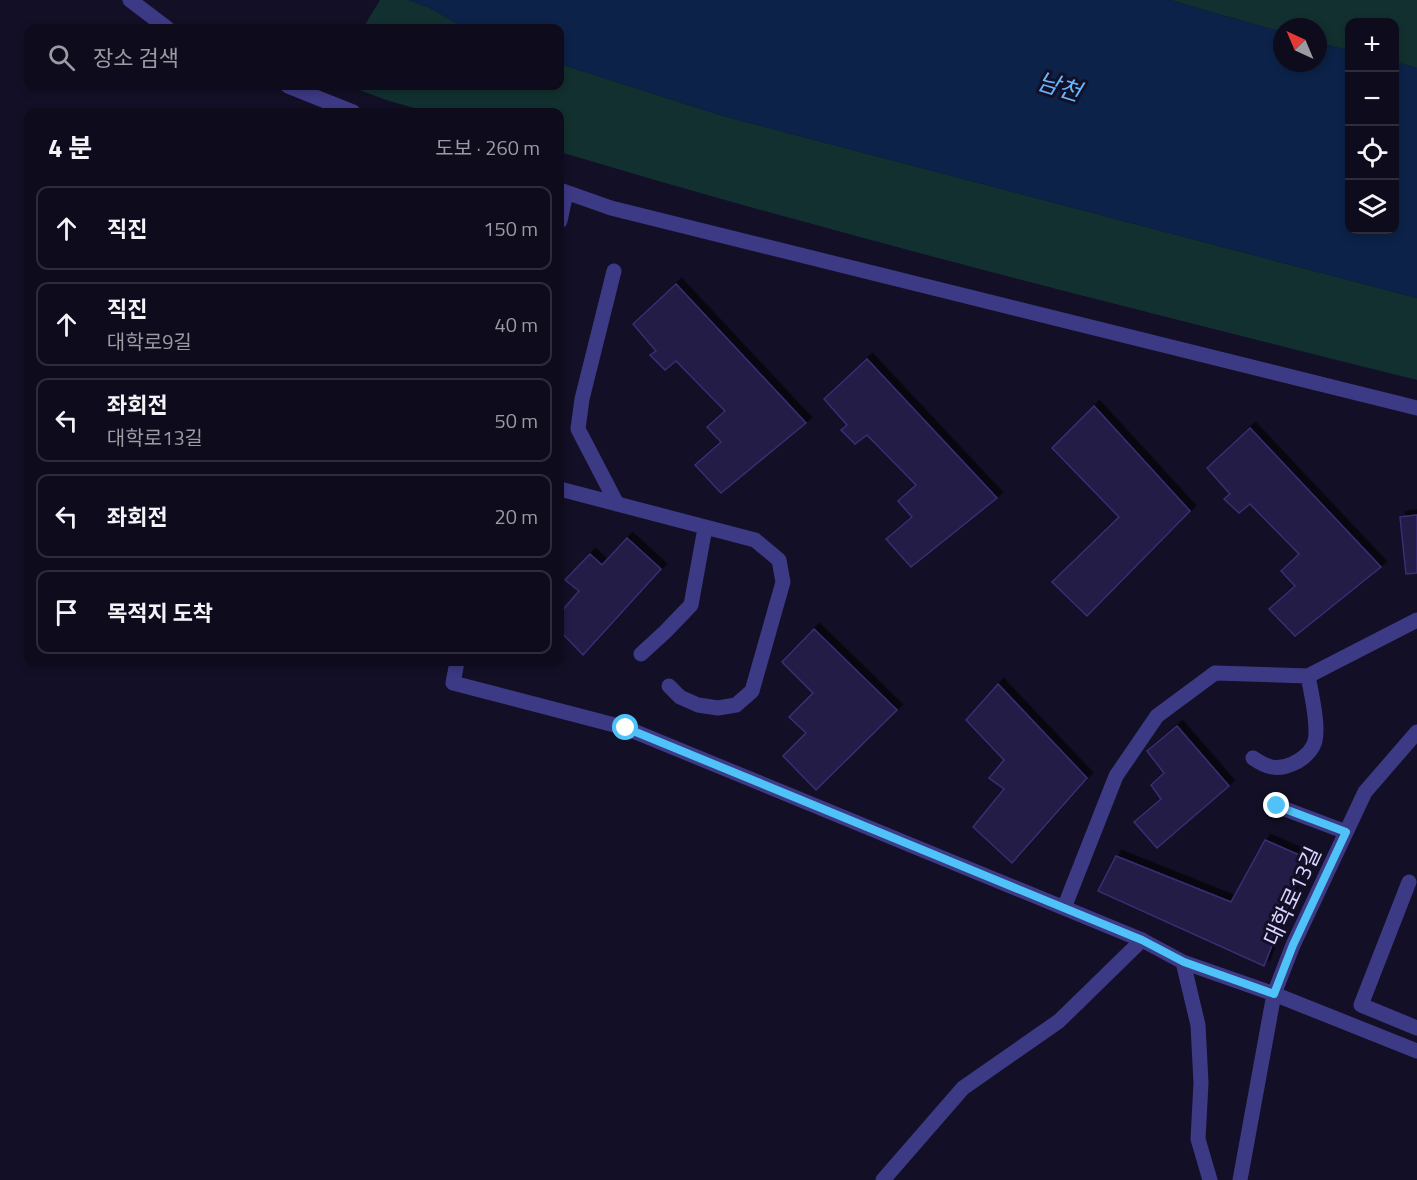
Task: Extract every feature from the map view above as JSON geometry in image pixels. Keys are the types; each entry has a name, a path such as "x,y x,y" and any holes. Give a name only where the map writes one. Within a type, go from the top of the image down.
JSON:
{"street":[{"path":"130,0 162,24"},
{"path":"298,90 343,108"},
{"path":"564,191 611,208 1417,408"},
{"path":"614,271 582,399 578,429 617,504"},
{"path":"564,490 755,540 779,560 783,582 752,692 736,705 718,708 698,705 680,698 669,686"},
{"path":"641,654 692,605 705,528"},
{"path":"1064,908 1116,776 1157,716 1215,673 1308,676 1417,620"},
{"path":"457,666 453,682 626,728 1142,940 1184,962 1274,994 1417,1051"},
{"path":"1253,758 1264,766 1284,768 1300,761 1314,745 1316,723 1308,676"},
{"name":"대학로13길","path":"1240,1180 1274,994 1293,945 1365,792 1417,732"},
{"path":"1277,806 1346,832"},
{"path":"1408,882 1360,1005 1417,1028"},
{"path":"883,1180 963,1088 1059,1021 1142,940"},
{"path":"1184,962 1198,1025 1201,1083 1198,1139 1210,1180"}],"green space":[{"path":"380,0 409,0 430,8 458,24 365,24"},
{"path":"1170,0 1417,0 1417,68 1399,63 1399,18 1345,18 1345,50 1327,45 1327,18 1273,18 1273,29"},
{"path":"564,65 723,116 1417,298 1417,380 880,243 564,153 564,108 414,108 360,90 564,90"}],"water":[{"name":"남천","path":"409,0 1170,0 1273,29 1273,72 1327,72 1327,45 1345,50 1345,234 1399,234 1399,63 1417,68 1417,298 723,116 564,65 564,24 458,24 430,8"}],"building":[{"path":"676,284 806,423 721,493 695,465 721,442 707,427 725,411 676,361 665,370 650,355 656,351 633,324"},
{"path":"867,359 997,498 911,567 886,539 912,517 898,501 916,485 867,435 855,444 841,430 847,425 824,399"},
{"path":"1094,406 1190,511 1087,616 1052,582 1119,517 1052,448"},
{"path":"1250,428 1381,567 1295,636 1269,609 1295,586 1281,571 1299,554 1250,504 1239,513 1224,499 1230,494 1207,468"},
{"path":"1417,515 1417,573 1406,574 1400,517"},
{"path":"627,538 661,569 583,655 564,635 564,608 579,591 565,580 590,554 602,565"},
{"path":"814,629 897,710 816,790 783,756 806,733 789,717 813,693 782,662"},
{"path":"998,684 1087,778 1012,863 973,827 1004,789 989,778 1004,760 966,720"},
{"path":"1177,726 1229,786 1157,848 1134,822 1161,799 1151,785 1164,773 1147,751"},
{"path":"1265,840 1306,858 1264,966 1098,891 1116,856 1231,902"}],"route":[{"path":"626,728 1142,940 1184,962 1274,994 1293,945 1346,832 1277,806"}]}
